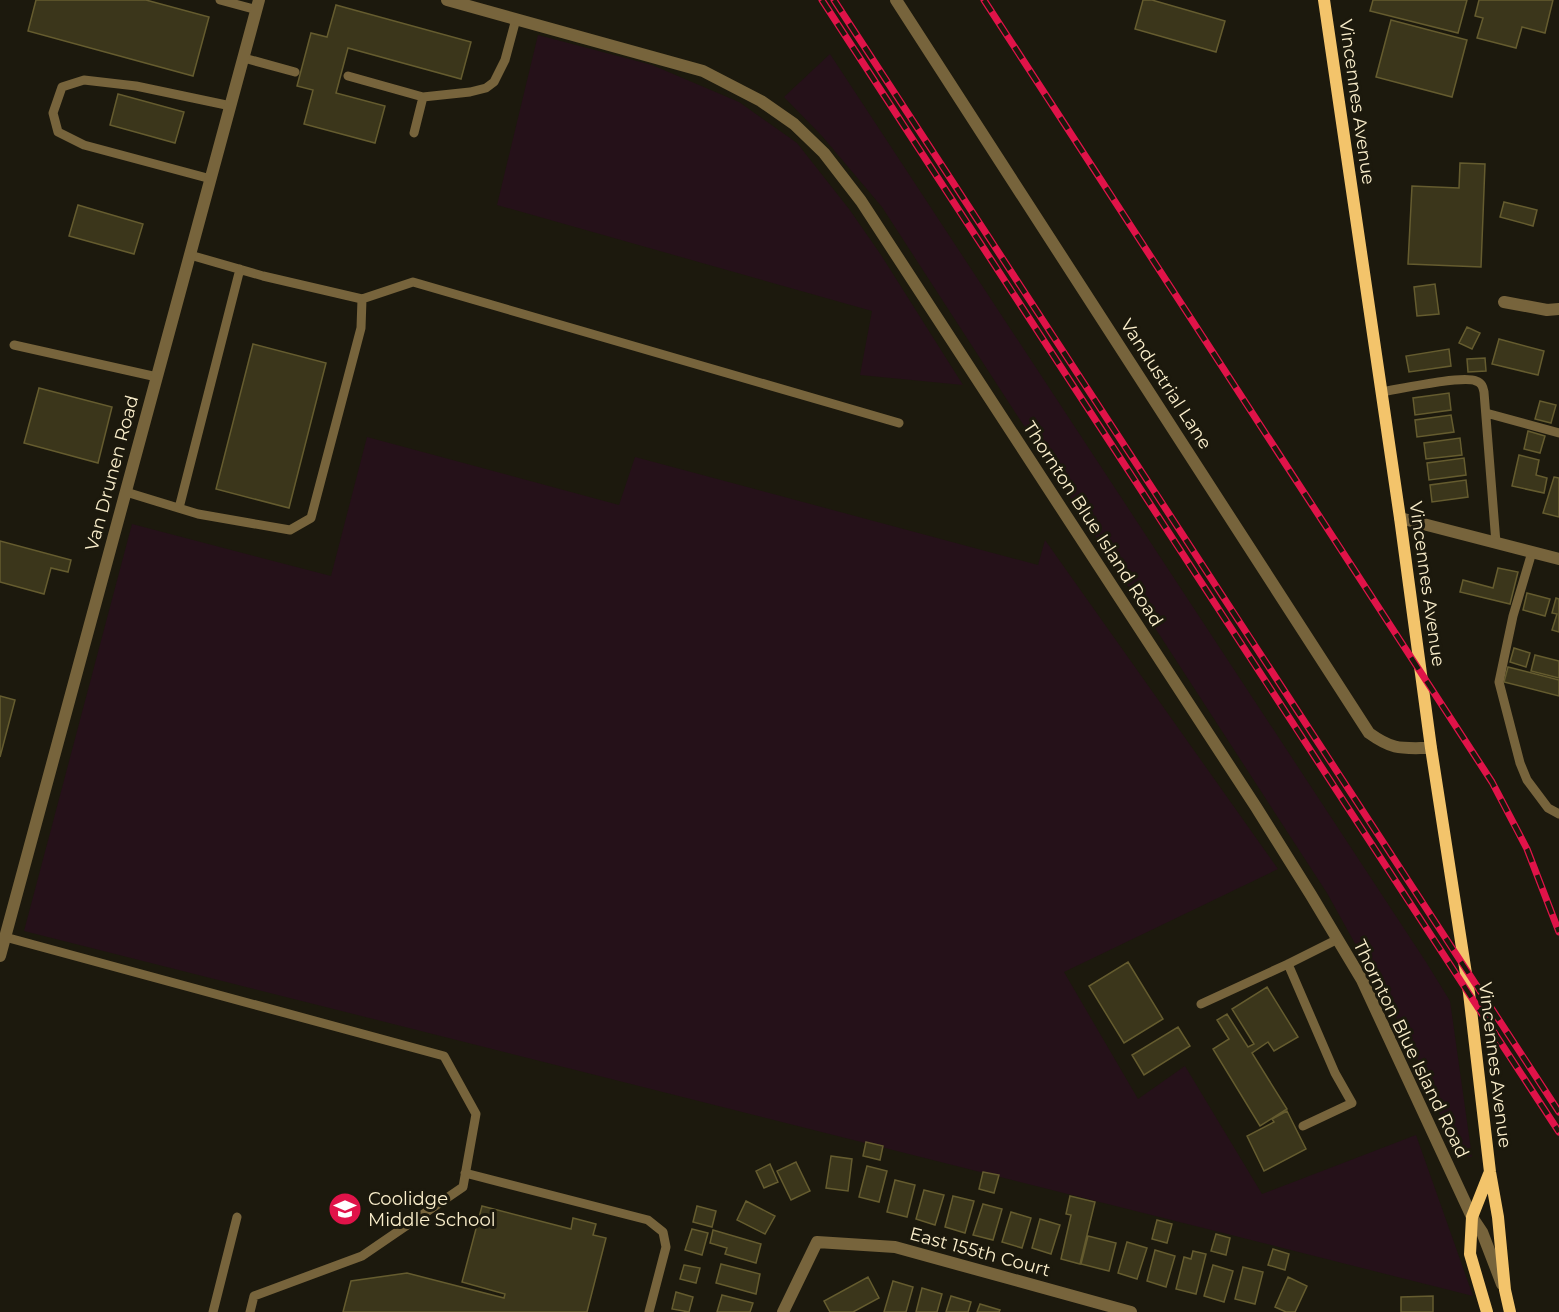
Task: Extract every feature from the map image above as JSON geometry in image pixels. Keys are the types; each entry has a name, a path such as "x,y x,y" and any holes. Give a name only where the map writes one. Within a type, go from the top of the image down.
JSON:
{"street":[{"name":"Thornton Blue Island Road","path":"447,0 703,71 761,100 794,123 824,153 861,201 1257,807 1338,939 1362,980 1472,1217 1482,1232 1505,1290"},
{"name":"Vandustrial Lane","path":"896,0 1369,733 1385,745 1401,748 1431,748"},
{"name":"Vincennes Avenue","path":"1324,0 1468,993 1490,1172 1498,1217 1505,1290 1510,1312"},
{"name":"Van Drunen Road","path":"0,956 258,5"},
{"path":"1504,302 1547,310 1559,309"},
{"path":"1400,518 1559,559"},
{"name":"Vincennes Avenue","path":"1487,1312 1470,1254 1472,1217 1490,1172"},
{"name":"East 155th Court","path":"783,1312 817,1242 895,1247 1131,1312"}],"lane":[{"path":"220,0 258,5"},
{"path":"348,76 423,97 486,88 494,82 505,60 516,19"},
{"path":"244,58 295,72"},
{"path":"211,179 84,145 58,132 52,113 62,87 84,80 136,86 231,106"},
{"path":"414,133 423,97"},
{"path":"190,255 362,299 413,282 899,423"},
{"path":"178,508 240,269"},
{"path":"126,492 198,514 290,530 311,518 360,328 362,299"},
{"path":"14,345 157,377"},
{"path":"1382,392 1460,380 1476,380 1482,385 1496,543"},
{"path":"1486,413 1559,433"},
{"path":"1532,552 1498,682 1520,763 1527,780 1548,808 1559,814"},
{"path":"5,937 444,1056 476,1114 463,1187 362,1256 254,1296 250,1312"},
{"path":"1201,1004 1338,939"},
{"path":"1288,964 1335,1073 1352,1103 1303,1126"},
{"path":"465,1173 648,1220 663,1232 666,1246 649,1310"},
{"path":"213,1312 237,1217"}],"shaded area":[{"path":"538,35 652,65 739,102 797,143 849,209 881,255 963,385 860,375 872,311 497,205"},
{"path":"830,54 1450,1001 1472,1157 1463,1157 1452,1145 1414,1050 1327,893 882,207 822,136 784,97"},
{"path":"367,437 619,505 635,457 1038,565 1045,540 1278,869 1064,972 1138,1099 1185,1066 1262,1194 1416,1135 1473,1296 24,931 132,524 331,576"}],"building":[{"path":"36,0 146,0 209,17 193,76 28,31"},
{"path":"1143,0 1152,0 1225,21 1216,52 1135,29"},
{"path":"1373,0 1467,0 1458,33 1370,11"},
{"path":"1479,0 1553,0 1545,33 1522,27 1516,48 1477,38 1483,18 1475,16"},
{"path":"336,5 471,42 461,79 348,48 336,93 385,106 375,143 304,124 313,90 297,86 311,33 327,37"},
{"path":"1391,20 1467,40 1452,97 1376,77"},
{"path":"118,94 184,112 175,143 110,125"},
{"path":"1460,163 1485,164 1481,267 1408,264 1412,186 1459,188"},
{"path":"1504,202 1537,210 1533,226 1500,217"},
{"path":"78,205 143,224 134,254 69,236"},
{"path":"1435,284 1439,314 1417,316 1414,287"},
{"path":"1467,327 1480,333 1472,349 1459,343"},
{"path":"1499,339 1544,351 1538,375 1492,364"},
{"path":"253,344 326,363 289,508 216,489"},
{"path":"1449,349 1451,366 1409,372 1406,356"},
{"path":"1485,358 1486,371 1468,372 1467,359"},
{"path":"39,388 112,407 98,463 24,443"},
{"path":"1449,393 1451,410 1415,415 1413,398"},
{"path":"1540,401 1556,405 1551,423 1535,419"},
{"path":"1451,415 1454,432 1417,437 1415,420"},
{"path":"1528,431 1545,436 1540,453 1524,449"},
{"path":"1460,438 1462,455 1426,459 1424,443"},
{"path":"1519,455 1539,460 1536,475 1547,478 1544,493 1512,486"},
{"path":"1464,458 1466,475 1429,480 1427,463"},
{"path":"1554,477 1559,478 1559,517 1543,513"},
{"path":"1466,480 1468,497 1432,502 1430,485"},
{"path":"0,541 71,560 68,572 51,568 44,594 0,582"},
{"path":"1498,568 1518,572 1510,604 1460,592 1463,580 1493,588"},
{"path":"1527,593 1550,599 1545,616 1523,610"},
{"path":"1556,598 1559,599 1559,632 1552,630 1557,614 1552,613"},
{"path":"1514,648 1530,653 1526,667 1510,662"},
{"path":"1535,655 1559,661 1559,678 1531,671"},
{"path":"1508,667 1559,680 1559,696 1504,682"},
{"path":"0,696 15,700 0,757"},
{"path":"1128,962 1163,1019 1124,1043 1089,986"},
{"path":"1267,987 1298,1037 1274,1051 1268,1042 1252,1053 1287,1109 1260,1126 1213,1049 1229,1039 1217,1020 1227,1014 1248,1047 1254,1044 1232,1009"},
{"path":"1178,1027 1190,1046 1144,1075 1132,1055"},
{"path":"1287,1111 1306,1149 1264,1171 1247,1136 1274,1122 1272,1119"},
{"path":"866,1142 883,1146 880,1160 863,1156"},
{"path":"831,1156 852,1159 848,1191 826,1188"},
{"path":"796,1162 810,1191 791,1200 777,1171"},
{"path":"770,1164 778,1182 764,1188 756,1171"},
{"path":"867,1166 887,1171 879,1202 859,1197"},
{"path":"983,1172 999,1175 994,1193 979,1189"},
{"path":"895,1180 915,1185 907,1217 887,1212"},
{"path":"924,1190 944,1195 935,1225 916,1219"},
{"path":"953,1196 974,1201 965,1233 945,1227"},
{"path":"1070,1196 1095,1202 1080,1264 1061,1259 1071,1215 1066,1214"},
{"path":"746,1201 775,1216 765,1234 737,1220"},
{"path":"983,1204 1002,1209 993,1240 973,1235"},
{"path":"482,1206 571,1229 573,1218 596,1224 593,1235 606,1238 587,1312 343,1312 351,1281 407,1273 504,1298 505,1294 462,1282"},
{"path":"697,1206 716,1211 712,1227 693,1222"},
{"path":"1011,1212 1031,1218 1022,1248 1002,1242"},
{"path":"1040,1219 1060,1225 1051,1254 1032,1248"},
{"path":"1157,1220 1172,1224 1167,1243 1152,1239"},
{"path":"692,1229 708,1233 702,1255 685,1250"},
{"path":"713,1230 761,1244 756,1263 725,1254 727,1248 710,1243"},
{"path":"1216,1234 1230,1238 1226,1255 1211,1251"},
{"path":"1088,1236 1116,1243 1109,1271 1081,1264"},
{"path":"1127,1242 1147,1248 1137,1279 1118,1273"},
{"path":"1273,1249 1289,1254 1285,1270 1268,1265"},
{"path":"1155,1250 1175,1256 1166,1287 1147,1281"},
{"path":"1193,1251 1206,1254 1196,1294 1176,1289 1184,1257 1191,1259"},
{"path":"721,1264 760,1274 756,1294 716,1283"},
{"path":"684,1265 700,1268 696,1283 680,1279"},
{"path":"1213,1265 1233,1271 1224,1302 1204,1296"},
{"path":"1243,1267 1263,1272 1255,1304 1235,1299"},
{"path":"868,1277 879,1298 853,1312 830,1312 824,1301"},
{"path":"1288,1277 1307,1286 1295,1312 1286,1312 1275,1307"},
{"path":"893,1281 913,1287 906,1312 884,1312"},
{"path":"922,1288 942,1294 937,1312 916,1312"},
{"path":"676,1292 693,1297 689,1312 672,1309"},
{"path":"722,1295 753,1303 750,1312 717,1312"},
{"path":"951,1296 971,1302 968,1312 946,1312"},
{"path":"1433,1296 1433,1312 1401,1312 1401,1297"},
{"path":"980,1304 1000,1310 999,1312 977,1312"}],"railway":[{"path":"822,0 1559,1132"},
{"path":"834,0 1559,1112"},
{"path":"984,0 1492,782 1527,849 1559,932"}],"place":[{"name":"Coolidge Middle School","path":"345,1209"}]}
